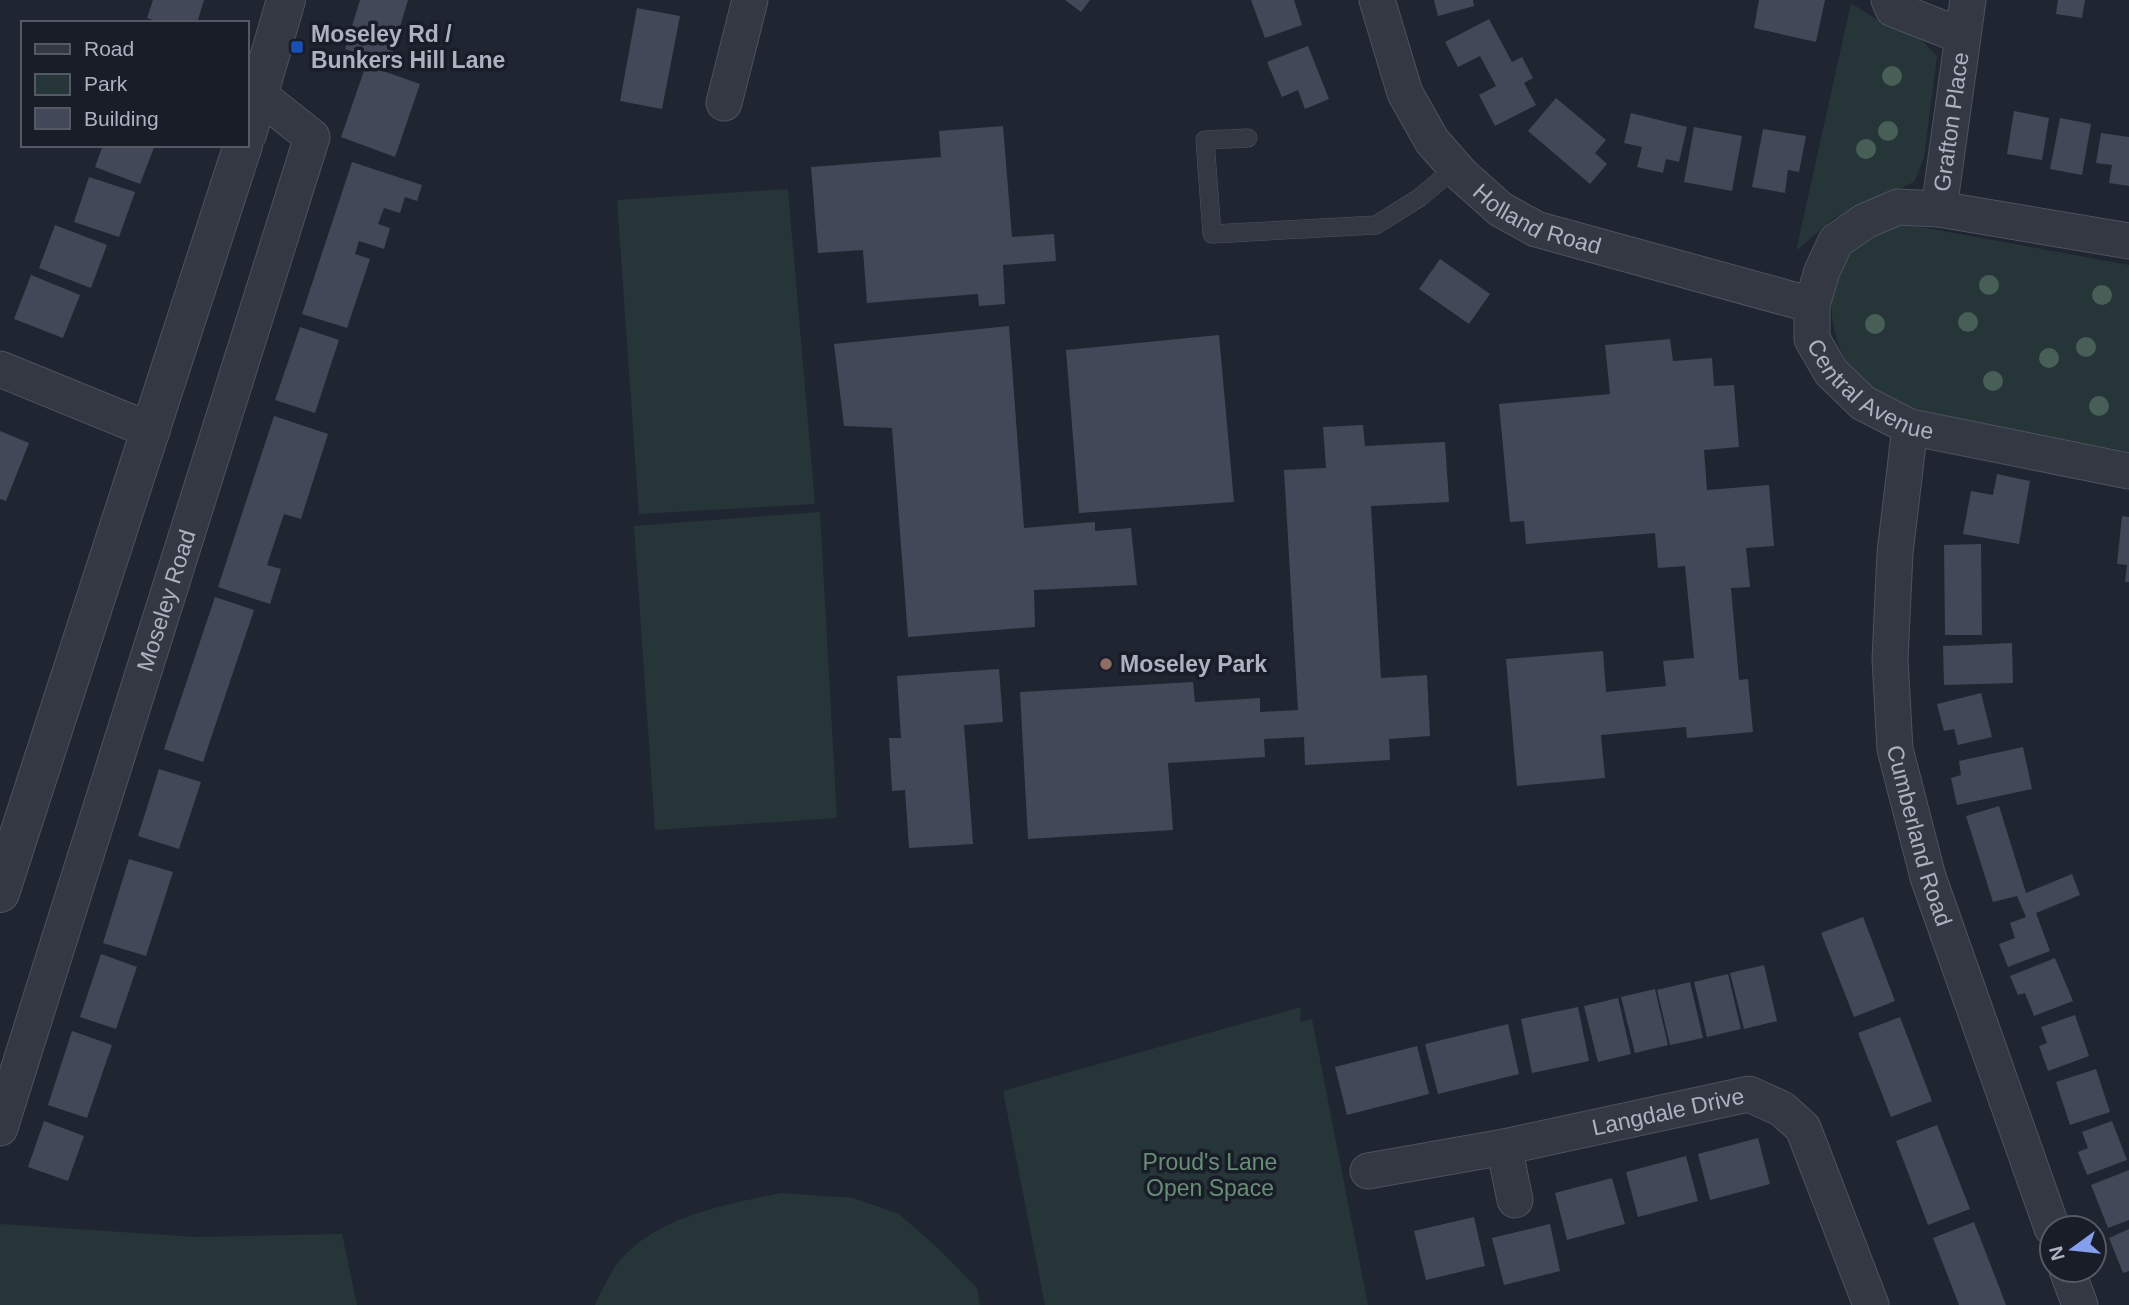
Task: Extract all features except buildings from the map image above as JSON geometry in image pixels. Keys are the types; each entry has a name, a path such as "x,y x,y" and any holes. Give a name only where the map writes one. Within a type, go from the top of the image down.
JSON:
{"street":[{"path":"248,131 286,0"},
{"path":"724,103 750,0"},
{"name":"Holland Road","path":"1377,0 1405,93 1432,141 1500,209 1536,229 1812,305"},
{"name":"Grafton Place","path":"1889,0 1893,9 1962,36"},
{"name":"Grafton Place","path":"1940,209 1968,0"},
{"name":"Moseley Road","path":"0,1128 312,137 259,95"},
{"path":"0,893 242,147"},
{"name":"Central Avenue","path":"2129,242 1940,209 1898,206 1865,220 1836,242 1822,271 1812,305 1812,339 1831,372 1863,403 1910,427 2129,471"},
{"path":"0,369 152,430"},
{"name":"Cumberland Road","path":"1910,427 1895,553 1890,659 1895,749 1928,877 2047,1214"},
{"name":"Langdale Drive","path":"1368,1171 1504,1147 1749,1094 1782,1109 1803,1128 1871,1305"},
{"path":"1504,1147 1515,1200"},
{"path":"2072,1284 2080,1305"}],"lane":[{"path":"1248,138 1205,139 1212,234 1376,225 1419,198 1456,167"}],"green space":[{"path":"1851,3 1890,28 1918,37 1937,56 1924,158 1914,182 1834,218 1796,251"},
{"path":"788,189 815,504 639,514 617,200"},
{"path":"1905,224 2129,265 2129,452 1936,415 1894,400 1862,380 1847,361 1837,339 1831,304 1833,285 1845,260 1863,239 1877,230"},
{"path":"820,512 837,818 655,830 634,526"},
{"name":"Proud's Lane Open Space","path":"1301,1007 1300,1022 1312,1019 1368,1305 1045,1305 1003,1091"},
{"path":"781,1193 853,1198 899,1214 977,1288 980,1305 595,1305 622,1258 655,1232 718,1207"},
{"path":"0,1224 196,1237 342,1234 357,1305 0,1305"}],"place":[{"name":"Moseley Rd / Bunkers Hill Lane","path":"297,47"},
{"name":"Moseley Park","path":"1106,664"}]}
